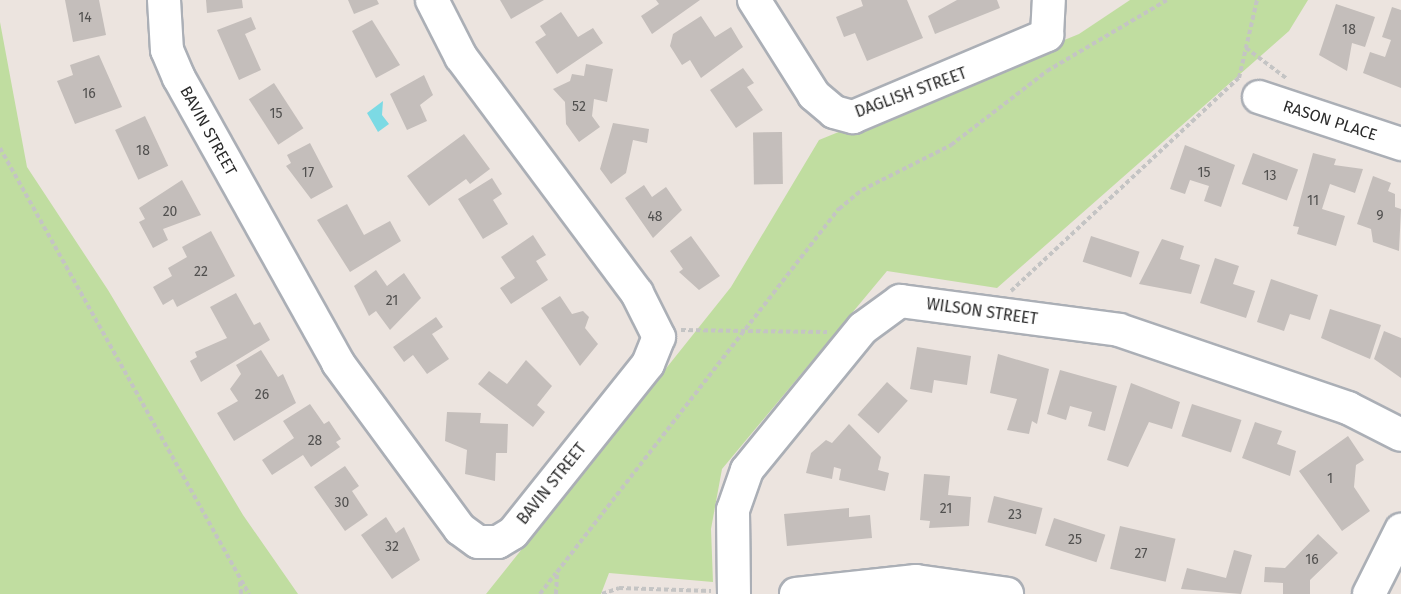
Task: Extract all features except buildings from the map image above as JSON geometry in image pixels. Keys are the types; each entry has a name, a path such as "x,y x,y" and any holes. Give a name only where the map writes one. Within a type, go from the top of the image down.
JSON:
{"street":[{"name":"BAVIN STREET","path":"164,0 167,50 179,78 338,363 460,530 477,542 498,542 513,532 648,364 658,337 637,293 461,57 432,0"},
{"name":"DAGLISH STREET","path":"754,0 814,95 834,112 853,117 1047,35 1049,0"},
{"name":"RASON PLACE","path":"1259,97 1401,144"},
{"name":"WILSON STREET","path":"734,590 733,510 747,470 863,328 900,301 1119,330 1348,408 1401,435"},
{"path":"1369,594 1401,530"},
{"path":"796,594 916,581 1007,594"}],"path":[{"path":"540,594 839,209 862,190 951,145 1047,70 1167,0"},
{"path":"1001,300 1239,78 1257,0"},
{"path":"0,148 249,594"},
{"path":"668,330 747,329 838,333"},
{"path":"556,572 556,594"},
{"path":"240,579 241,594"},
{"path":"602,594 619,588 734,590"}],"green space":[{"path":"1130,0 1308,0 1289,31 997,288 887,271 722,469 711,529 713,582 609,573 601,594 486,594 731,287 819,140 1079,34"},
{"path":"0,22 27,167 108,290 243,515 298,594 0,594"}],"water":[{"path":"383,101 382,115 389,124 378,132 367,113"}]}
